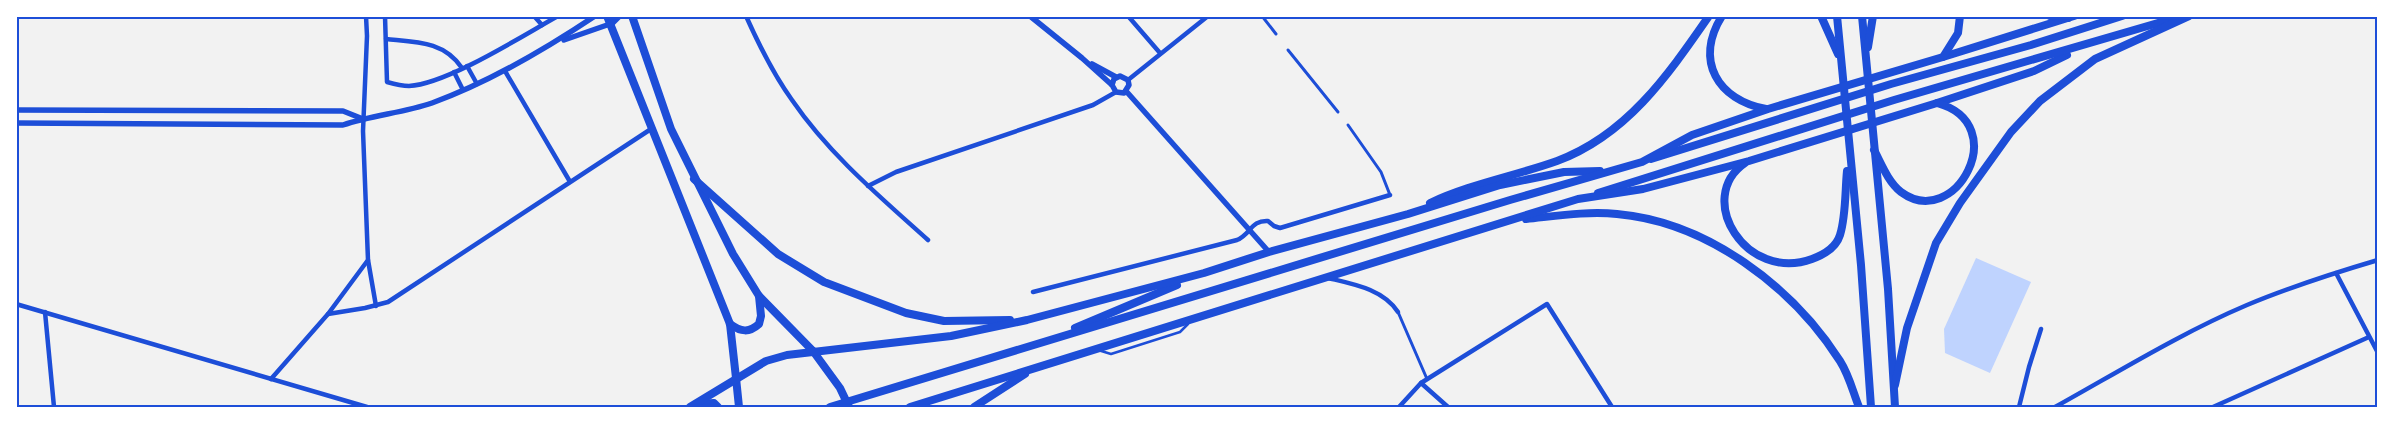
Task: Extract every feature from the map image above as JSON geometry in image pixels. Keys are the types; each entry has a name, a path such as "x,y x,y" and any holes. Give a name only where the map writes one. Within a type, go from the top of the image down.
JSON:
{"main road":[{"path":"618,16 609,20 730,324 739,407"},
{"path":"632,16 672,129 694,179 733,254 759,296 813,351 840,388 849,407"},
{"path":"1408,214 1450,194 1556,161 1596,143 1624,122 1649,96 1676,64 1709,16"},
{"path":"1722,16 1713,35 1711,49 1716,77 1722,87 1739,101 1768,109"},
{"path":"1821,16 1842,62"},
{"path":"1837,16 1861,265 1871,407"},
{"path":"1862,16 1895,385 1895,407"},
{"path":"1866,59 1873,16"},
{"path":"1943,57 1952,47 1958,33 1960,16"},
{"path":"2050,16 2071,17"},
{"path":"830,407 1642,162 1891,84 2032,45 2122,16"},
{"path":"910,407 1894,100 2182,16"},
{"path":"1895,385 1907,328 1936,243 1960,203 2011,132 2040,101 2095,59 2189,16"},
{"path":"1642,162 1692,135 1768,109 2071,17"},
{"path":"1578,200 1643,190 1749,161 1937,103 2034,70 2091,43"},
{"path":"1874,150 1895,186 1909,197 1931,200 1952,192 1961,183 1972,162 1974,142 1972,131 1963,116 1947,106 1937,103"},
{"path":"1749,161 1732,177 1727,188 1726,209 1732,230 1746,248 1755,254 1780,264 1791,264 1818,257 1832,248 1840,236 1849,154"},
{"path":"693,405 766,361 813,351 884,345 951,336 1027,320 1204,273 1269,252 1408,214 1500,185 1564,172 1610,171"},
{"path":"694,179 778,254 824,282 849,293 906,313 944,320 1027,320"},
{"path":"1509,221 1594,213 1617,214 1658,222 1721,247 1773,285 1818,332 1841,363 1859,407"},
{"path":"1038,344 1204,273"},
{"path":"730,324 739,330 745,331 752,330 759,324 761,316 759,296"},
{"path":"974,407 1035,368"},
{"path":"693,405 714,403 718,407"}],"street":[{"path":"366,16 367,36 363,119 368,260 376,306"},
{"path":"385,16 386,82 408,86 428,82 465,67 558,16"},
{"path":"534,16 542,25"},
{"path":"555,43 595,16"},
{"path":"746,16 776,77 809,124 868,186 928,240"},
{"path":"1030,16 1082,58 1112,85 1116,92 1122,94 1126,91 1129,85 1128,80"},
{"path":"1128,16 1160,52"},
{"path":"1128,80 1160,52 1208,16"},
{"path":"1262,16 1276,34"},
{"path":"16,123 343,125 411,109 463,90 555,43 609,20"},
{"path":"386,39 435,45 448,52 465,67 477,84"},
{"path":"1288,50 1338,112"},
{"path":"1082,58 1116,77 1123,77 1128,80"},
{"path":"505,70 569,180"},
{"path":"454,72 463,90"},
{"path":"1112,85 1116,77"},
{"path":"1126,91 1269,252"},
{"path":"868,186 896,172 1093,105 1116,92"},
{"path":"16,110 343,112 363,119"},
{"path":"1033,292 1237,240 1246,236 1258,221 1268,220 1274,226 1280,228 1390,195 1382,172 1348,125"},
{"path":"328,314 376,306 388,302 569,180 651,129"},
{"path":"271,379 328,314 368,260"},
{"path":"2055,407 2230,313 2336,273 2378,260"},
{"path":"2336,273 2378,353"},
{"path":"1326,278 1359,286 1391,302 1398,312 1428,379"},
{"path":"16,304 367,407"},
{"path":"1399,407 1421,383 1546,304 1612,407"},
{"path":"44,312 54,407"},
{"path":"2019,407 2041,329"},
{"path":"2213,407 2368,336"},
{"path":"1421,383 1448,407"}],"water":[{"path":"1976,258 2031,282 1990,373 1945,353 1944,329"}]}
